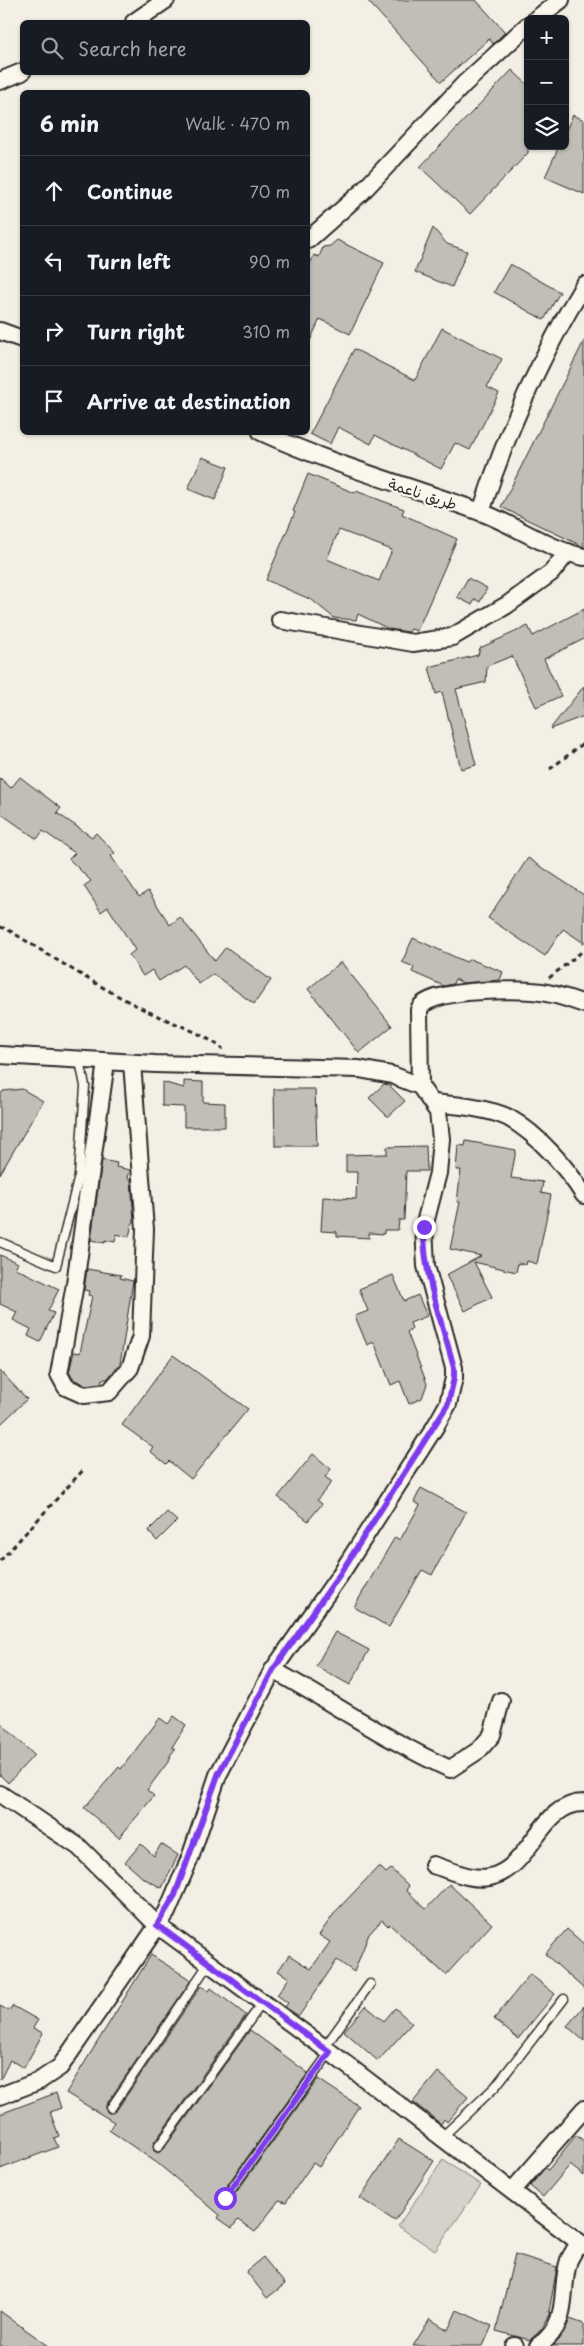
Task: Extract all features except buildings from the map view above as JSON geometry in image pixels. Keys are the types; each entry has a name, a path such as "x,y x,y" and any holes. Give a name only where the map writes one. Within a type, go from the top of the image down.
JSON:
{"street":[{"path":"137,20 166,0"},
{"path":"541,15 561,0"},
{"path":"310,238 362,192 464,84 524,29"},
{"path":"0,81 20,73"},
{"path":"481,512 498,460 532,383 569,310 584,285"},
{"path":"0,331 20,338"},
{"name":"طريق ناعمة","path":"268,435 348,468 481,512 576,554"},
{"path":"280,620 413,643 452,637 507,605 576,554"},
{"path":"420,1086 419,1010 422,1004 452,993 533,991 584,1004"},
{"path":"0,1055 80,1061 358,1069 392,1075 420,1086 438,1112 440,1123 438,1173 424,1227 424,1246 429,1284 454,1368 448,1404 435,1427 340,1574 273,1670 218,1775 175,1895 157,1925 60,2067 39,2081 0,2096"},
{"path":"106,1062 75,1284 59,1374 66,1387 84,1395 109,1392 130,1368 141,1336 145,1229 132,1063"},
{"path":"433,1103 475,1109 508,1118 525,1129 548,1151 574,1179 584,1195"},
{"path":"273,1670 322,1696 405,1747 450,1769 479,1750 492,1735 501,1701"},
{"path":"0,1794 79,1847 157,1925 327,2050 582,2244 569,2260 564,2308 556,2325 538,2346"},
{"path":"433,1865 479,1878 501,1873 517,1861 556,1814 571,1804 584,1804"},
{"path":"512,2190 584,2109"}],"lane":[{"path":"0,1242 56,1266 79,1176 84,1086 80,1061"},
{"path":"111,2108 209,1963"},
{"path":"225,2198 370,1984"},
{"path":"442,2137 495,2087 564,1999"},
{"path":"158,2147 263,2002"}],"path":[{"path":"550,770 584,743"},
{"path":"0,927 7,929 79,975 146,1011 209,1038 245,1066"},
{"path":"533,991 584,950"},
{"path":"0,1561 85,1468"}],"shaded area":[{"path":"443,2160 481,2185 435,2251 398,2226"}],"route":[{"path":"225,2198 330,2052 157,1925 167,1912 175,1895 190,1858 218,1775 254,1703 273,1670 340,1574 448,1404 454,1378 454,1368 429,1284 424,1246 424,1227"}]}
